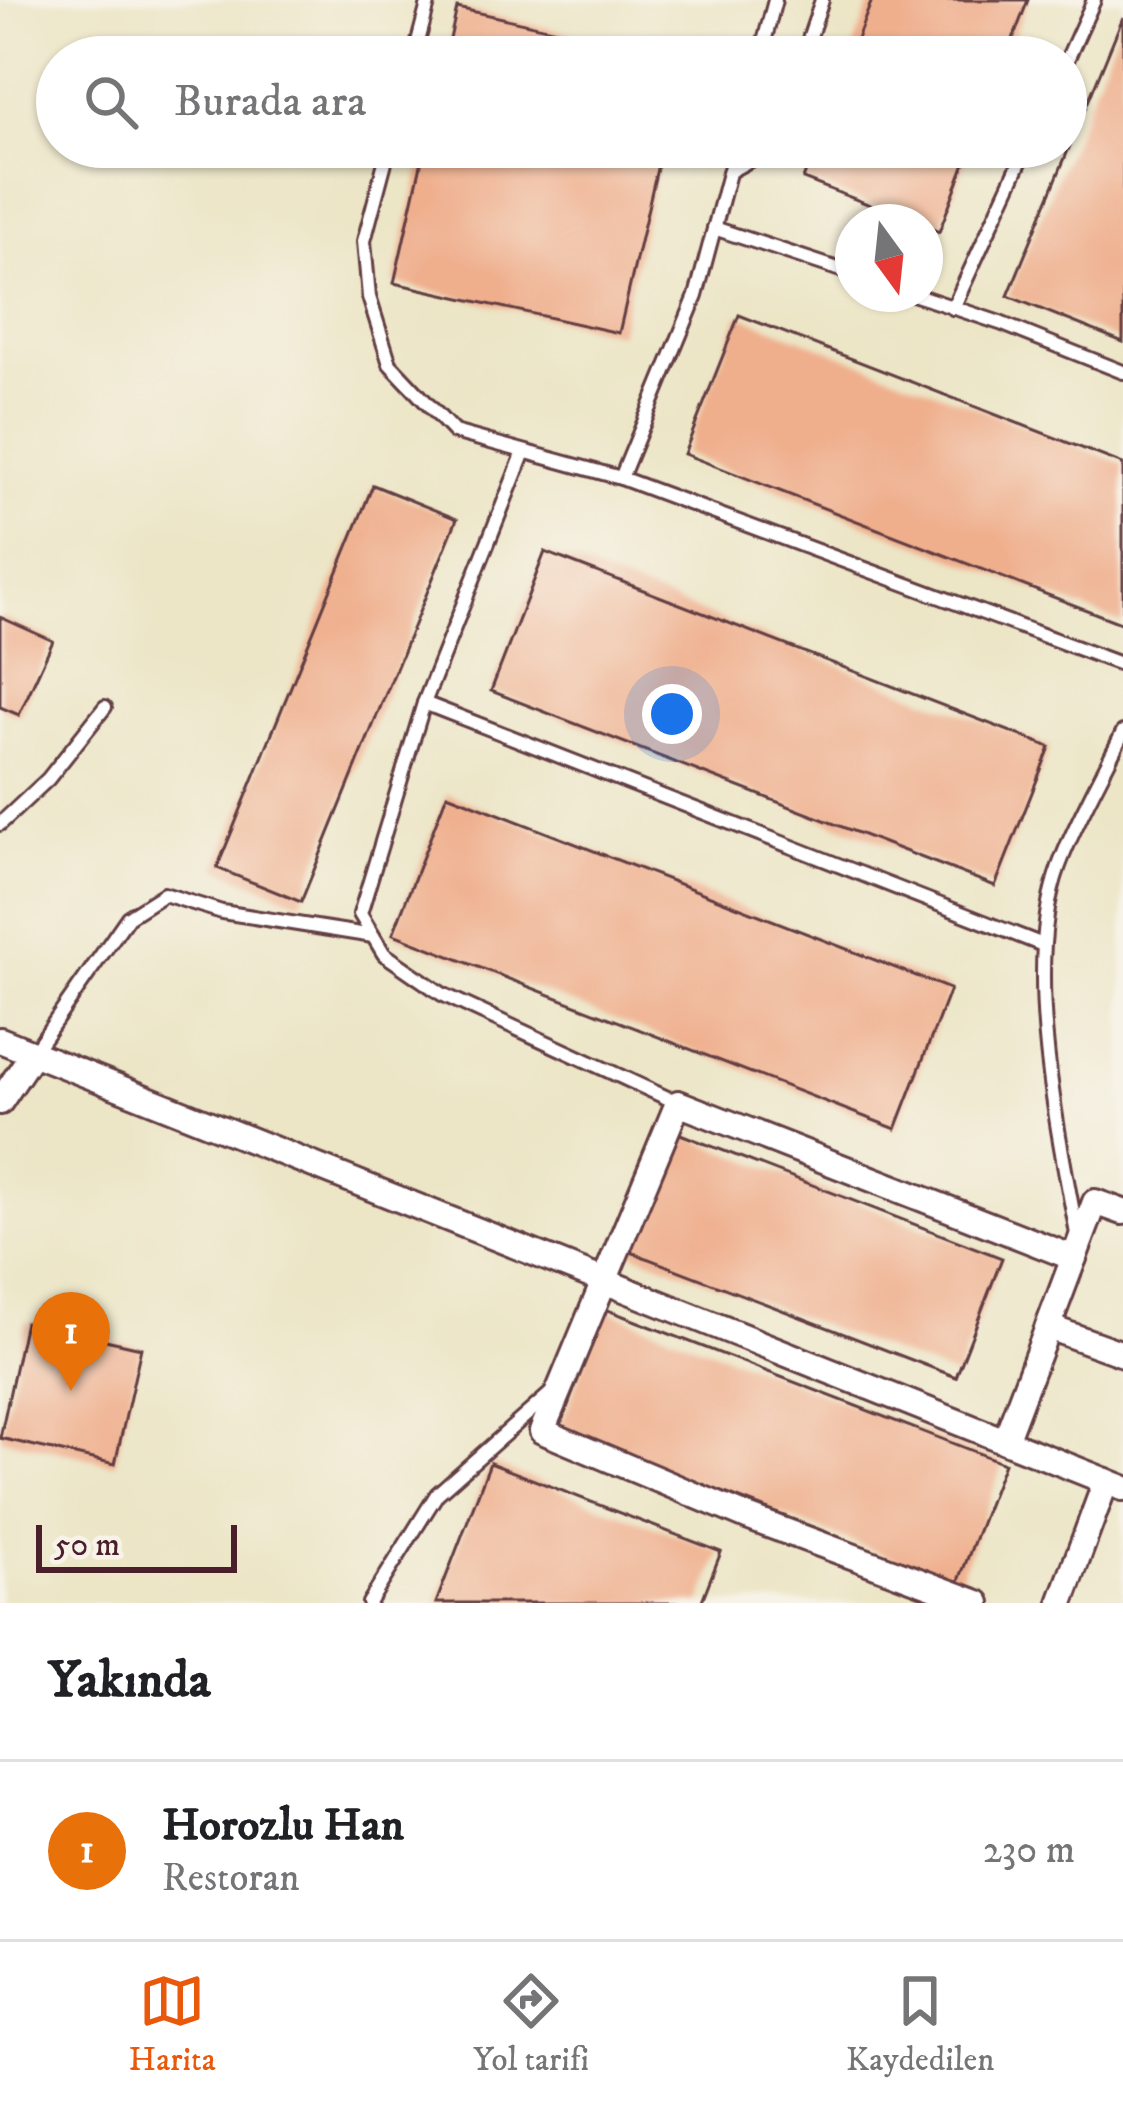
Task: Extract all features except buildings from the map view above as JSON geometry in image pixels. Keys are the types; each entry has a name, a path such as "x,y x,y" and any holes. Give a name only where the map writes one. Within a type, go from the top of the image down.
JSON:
{"street":[{"path":"0,1040 1114,1485 1061,1603"},
{"path":"0,1102 33,1053"},
{"path":"978,1603 747,1517 542,1431 679,1103 1077,1251"},
{"path":"1005,1441 1095,1202 1123,1212"},
{"path":"1048,1327 1123,1354"}],"lane":[{"path":"420,36 429,0"},
{"path":"766,36 775,0"},
{"path":"810,36 822,0"},
{"path":"1078,36 1094,0"},
{"path":"383,168 364,241 369,297 390,364 454,432 621,478 1123,665"},
{"path":"621,478 696,296 734,168"},
{"path":"953,308 1017,168"},
{"path":"714,228 835,268"},
{"path":"943,304 1123,372"},
{"path":"524,452 424,703 360,914 384,954 442,994 679,1103"},
{"path":"424,703 1043,945"},
{"path":"0,824 48,779 105,707"},
{"path":"1077,1251 1051,1095 1043,945 1058,868 1123,732"},
{"path":"33,1053 128,917 164,893 222,912 373,936"},
{"path":"369,1603 437,1494 563,1383"}],"place":[{"name":"Horozlu Han","path":"71,1391"}]}
